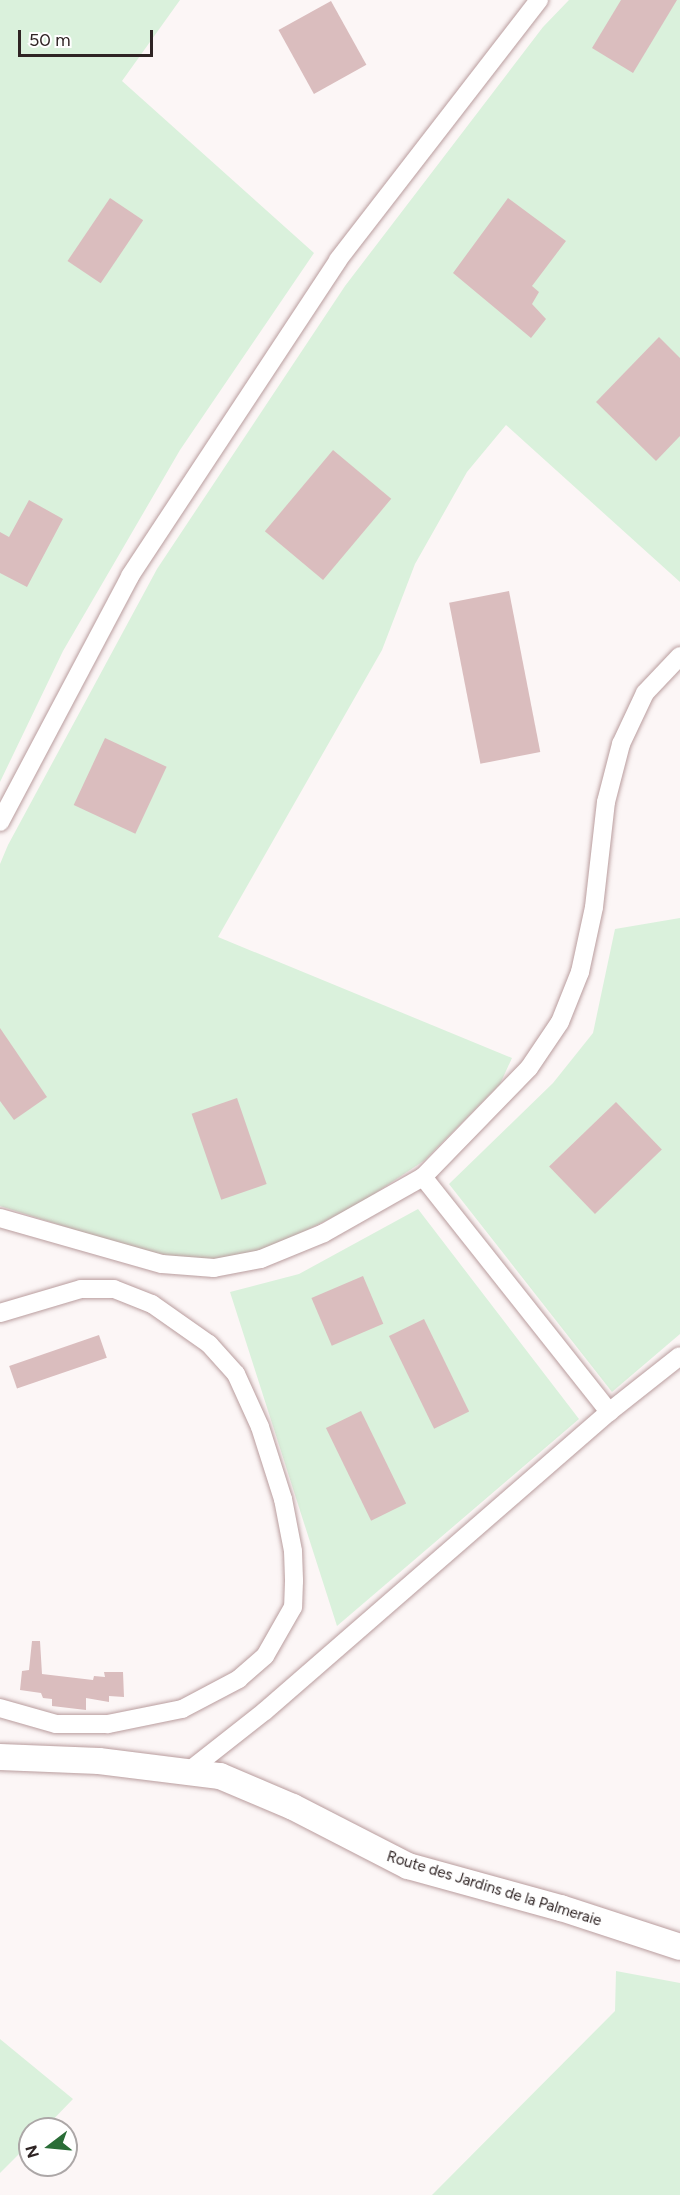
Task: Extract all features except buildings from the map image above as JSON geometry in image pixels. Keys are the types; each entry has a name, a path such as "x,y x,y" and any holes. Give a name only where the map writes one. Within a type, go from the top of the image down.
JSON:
{"street":[{"path":"0,822 130,576 162,526 338,260 539,0"},
{"path":"0,1218 162,1263 214,1268 261,1259 324,1233 423,1177 529,1068 560,1022 580,972 594,907 606,802 621,744 645,693 680,656"},
{"path":"423,1177 609,1412"},
{"path":"0,1313 81,1289 114,1289 152,1304 209,1344 236,1374 260,1427 283,1499 293,1551 294,1581 293,1607 265,1656 239,1679 182,1709 108,1724 56,1724 0,1708"},
{"path":"190,1770 316,1668 609,1412 680,1356"},
{"name":"Route des Jardins de la Palmeraie","path":"0,1757 190,1770 220,1776 266,1795 408,1866 561,1908 680,1947"}],"green space":[{"path":"0,0 180,0 122,81 314,253 180,450 63,651 0,782"},
{"path":"569,0 680,0 680,582 506,425 467,472 415,564 382,650 218,937 512,1058 500,1084 425,1160 359,1204 267,1250 206,1264 129,1247 0,1206 0,864 8,845 157,569 345,286 543,27"},
{"path":"680,918 680,1334 612,1392 449,1184 553,1083 593,1033 615,929"},
{"path":"418,1209 579,1419 337,1626 230,1292 299,1274"},
{"path":"616,1971 680,1983 680,2195 432,2195 615,2011"},
{"path":"0,2039 73,2099 56,2117 18,2117 18,2155 0,2173"}]}
